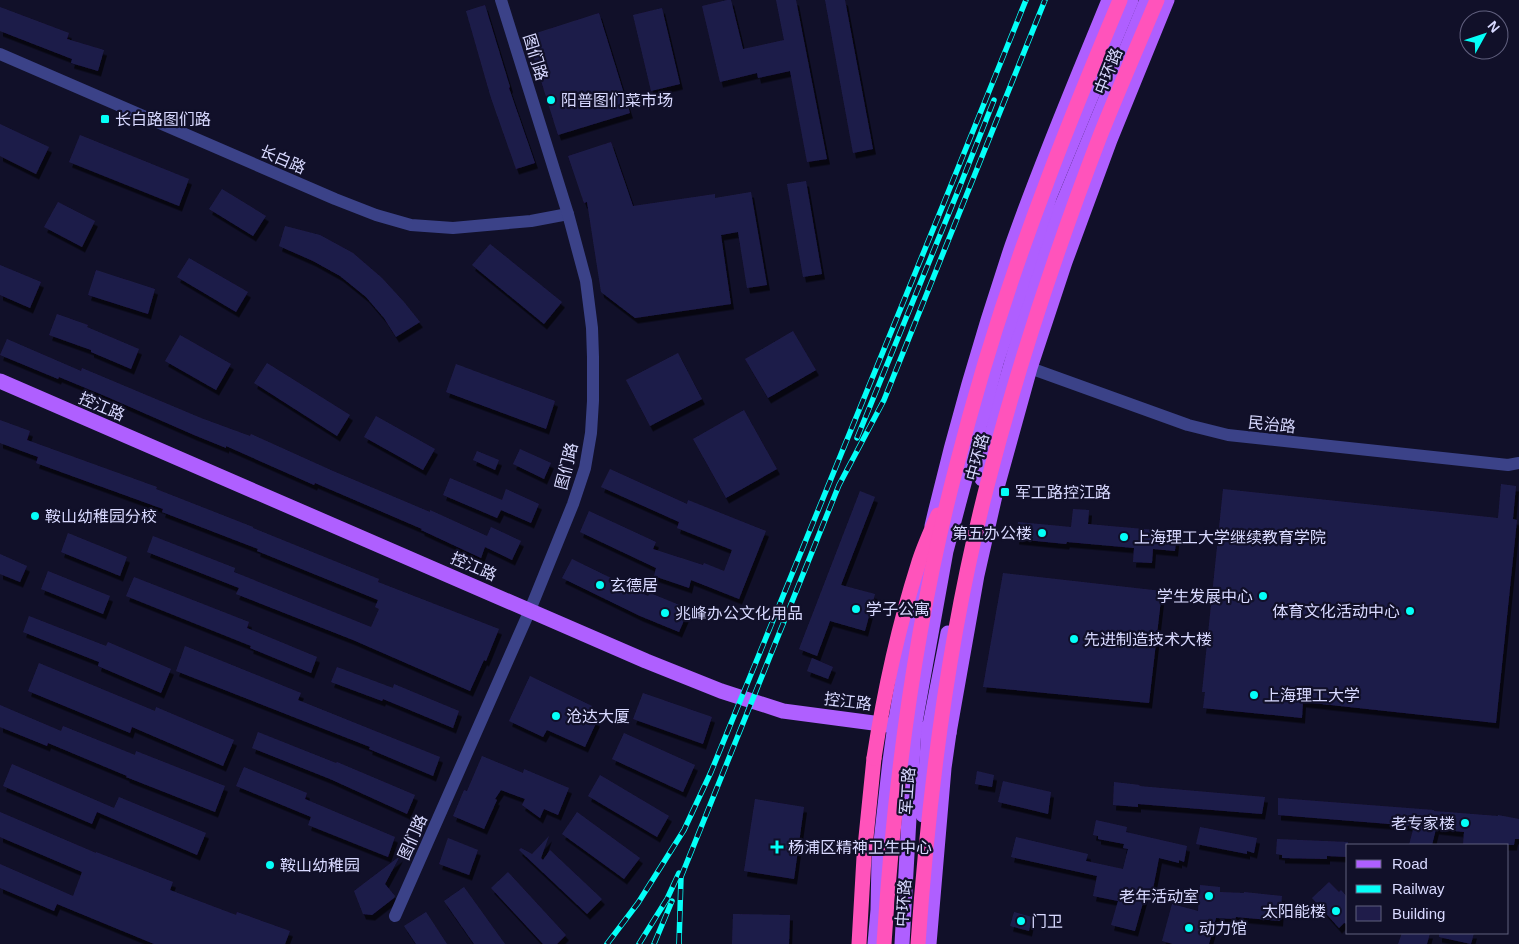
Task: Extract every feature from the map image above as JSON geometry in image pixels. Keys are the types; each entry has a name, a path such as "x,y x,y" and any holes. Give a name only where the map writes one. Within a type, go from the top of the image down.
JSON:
{"highway":[{"name":"中环路","path":"884,944 889,862 900,762 912,683 934,566 956,469 982,374 1022,248 1120,0"},
{"name":"中环路","path":"918,944 934,767 967,573 988,479 1016,383 1056,259 1100,136 1157,0"},
{"path":"859,944 868,807 882,706 918,563 956,469"}],"main road":[{"path":"875,944 880,860 895,725 923,564 942,484 998,289 1036,181 1109,0"},
{"path":"900,944 921,729 946,550 996,363 1050,195 1132,0"},
{"path":"921,729 964,558 997,413 1046,244 1148,0"},
{"path":"929,944 944,768 949,733 975,584 996,490 1030,368 1066,262 1110,140 1167,0"},
{"path":"998,289 1031,254"},
{"name":"控江路","path":"0,381 646,661 722,692 783,711 949,733"},
{"path":"964,558 987,533"},
{"name":"军工路","path":"913,944 921,729"},
{"path":"878,910 900,944"}],"street":[{"name":"图们路","path":"395,916 530,610 573,504 585,468 591,433 594,401 592,328 586,281 568,214 501,0"},
{"name":"长白路","path":"0,54 335,199 411,226 452,228 531,221 568,214"},
{"name":"民治路","path":"1030,368 1188,425 1228,435 1508,465 1519,463"}],"building":[{"path":"731,0 743,49 784,40 776,0 796,0 827,159 807,162 790,71 758,78 757,73 720,82 702,6"},
{"path":"825,0 845,0 873,149 853,153"},
{"path":"485,5 509,88 535,163 516,169 491,98 466,11"},
{"path":"0,7 69,33 67,39 104,50 98,71 71,63 72,59 0,31"},
{"path":"662,8 680,84 651,91 633,15"},
{"path":"599,13 630,113 558,135 527,36"},
{"path":"0,124 49,147 36,174 0,156"},
{"path":"80,135 189,179 179,206 69,162"},
{"path":"611,142 633,206 715,194 715,198 751,192 767,285 747,288 738,232 721,235 731,304 635,318 601,292 587,202 584,203 568,156"},
{"path":"806,181 822,274 803,277 787,184"},
{"path":"222,189 266,216 253,236 209,209"},
{"path":"58,202 95,221 82,247 44,227"},
{"path":"285,226 320,235 353,253 382,278 420,322 396,337 384,318 366,297 340,276 313,261 279,246"},
{"path":"490,244 562,302 544,324 472,265"},
{"path":"189,258 248,292 236,312 177,277"},
{"path":"0,265 41,282 30,308 0,295"},
{"path":"96,270 155,289 148,314 88,295"},
{"path":"57,314 88,325 87,327 139,349 131,369 91,352 91,350 49,335"},
{"path":"793,331 816,370 768,398 745,359"},
{"path":"180,335 231,364 216,390 165,361"},
{"path":"7,339 81,371 82,368 201,418 250,436 251,434 487,536 491,527 521,541 512,560 485,547 481,558 422,529 315,483 314,485 226,446 226,448 59,377 58,379 0,355"},
{"path":"678,353 702,399 650,426 626,380"},
{"path":"267,363 350,415 337,436 254,383"},
{"path":"456,364 555,401 546,429 446,392"},
{"path":"744,410 777,469 726,498 693,439"},
{"path":"376,416 435,449 423,470 364,437"},
{"path":"0,420 30,431 27,440 157,487 156,489 379,579 378,582 499,629 486,661 484,660 470,691 353,640 236,594 239,588 147,552 153,536 235,568 234,572 371,627 379,609 375,607 378,600 257,551 258,549 162,512 163,509 36,463 38,457 0,443"},
{"path":"520,449 551,463 544,479 513,464"},
{"path":"477,451 499,460 495,470 473,460"},
{"path":"610,469 687,504 688,500 766,531 739,599 691,580 689,588 654,576 656,568 580,532 589,511 656,542 653,549 703,565 704,563 724,571 732,550 677,528 679,522 601,487"},
{"path":"450,478 502,500 506,489 539,504 531,523 501,510 497,518 443,495"},
{"name":"体育文化活动中心","path":"1501,484 1516,486 1513,519 1517,520 1496,723 1303,702 1302,718 1203,708 1205,692 1202,692 1223,489 1498,518"},
{"path":"860,491 875,497 841,585 875,594 865,631 830,621 817,656 799,649"},
{"name":"上海理工大学继续教育学院","path":"1073,509 1089,510 1088,524 1177,532 1175,551 1153,549 1152,563 1133,562 1134,548 1016,539 1018,522 1071,527"},
{"path":"68,533 127,557 120,576 61,552"},
{"path":"0,554 27,566 20,582 0,574"},
{"path":"572,559 648,596 650,593 689,609 679,632 640,616 562,578"},
{"path":"48,571 110,596 103,614 41,589"},
{"name":"先进制造技术大楼","path":"1003,573 1162,591 1149,703 983,687"},
{"path":"134,577 249,622 247,628 317,657 311,673 250,648 251,646 126,596"},
{"path":"29,616 106,646 108,642 171,669 161,693 98,666 99,662 23,632"},
{"path":"185,646 301,693 298,700 440,757 433,776 369,749 370,747 176,671"},
{"path":"812,658 833,667 828,679 807,671"},
{"path":"39,663 155,711 156,707 234,740 223,766 132,727 130,733 28,691"},
{"path":"337,667 393,688 394,684 459,711 453,728 383,699 382,701 331,682"},
{"name":"沧达大厦","path":"530,676 592,706 588,716 597,721 585,747 547,730 543,737 509,721"},
{"path":"643,693 712,717 703,744 633,719"},
{"path":"0,705 61,731 63,726 135,755 136,751 225,786 215,812 126,777 48,743 47,746 0,727"},
{"path":"258,732 337,762 415,795 407,814 330,779 252,748"},
{"path":"624,733 695,765 683,792 612,759"},
{"path":"482,756 523,773 524,769 569,788 558,815 544,809 540,818 522,805 525,799 501,790 495,799 497,800 484,829 453,816 464,790 467,791"},
{"path":"12,764 114,808 119,797 206,833 197,855 97,812 92,824 3,786"},
{"path":"244,767 307,793 305,799 395,837 388,857 308,825 311,817 236,786"},
{"path":"977,771 994,775 992,787 975,784"},
{"path":"600,775 669,816 657,837 588,796"},
{"path":"1003,781 1051,792 1048,814 998,802"},
{"path":"1114,782 1139,786 1265,797 1262,814 1138,804 1138,807 1113,805"},
{"path":"1278,798 1498,815 1519,819 1519,839 1515,839 1514,845 1463,844 1464,832 1436,829 1432,844 1409,844 1414,826 1278,815"},
{"path":"755,799 804,807 794,879 744,871"},
{"path":"0,812 96,853 173,882 170,890 236,915 237,912 290,931 285,944 154,944 57,904 54,911 0,888 0,864 73,896 82,872 0,837"},
{"path":"577,812 640,858 624,879 562,834"},
{"path":"1096,820 1127,827 1126,832 1187,846 1184,862 1179,860 1179,863 1159,858 1152,894 1146,892 1135,931 1111,925 1118,901 1093,896 1097,876 1011,857 1016,837 1088,854 1086,861 1123,869 1128,849 1123,848 1124,844 1098,839 1098,836 1093,835"},
{"path":"1200,827 1257,838 1254,853 1247,851 1247,854 1196,844"},
{"path":"549,836 541,858 543,860 550,850 602,899 587,914 519,850 521,848 532,854"},
{"path":"448,838 478,850 469,875 439,864"},
{"path":"1277,839 1348,842 1346,844 1346,857 1327,856 1327,859 1282,858 1282,855 1276,854"},
{"path":"400,856 385,884 395,896 394,898 372,915 363,914 354,891"},
{"path":"508,872 566,935 557,944 543,944 491,888"},
{"name":"太阳能楼","path":"1329,882 1339,892 1341,890 1346,896 1346,924 1344,923 1339,928 1312,898"},
{"path":"1200,885 1220,887 1220,892 1244,892 1282,896 1280,921 1236,917 1235,919 1216,918 1209,944 1173,944 1162,941 1172,904 1198,911"},
{"path":"464,887 505,944 474,944 444,901"},
{"path":"426,912 447,944 416,944 404,926"},
{"name":"门卫","path":"1014,912 1032,917 1029,931 1010,926"},
{"path":"733,914 790,915 789,944 732,944"},
{"path":"1402,934 1430,934 1427,944 1398,944"},
{"path":"1439,934 1474,934 1471,944 1439,937"}],"railway":[{"path":"607,944 638,903 684,830 711,772 1026,0"},
{"path":"679,944 681,877 839,485 884,400 1045,0"},
{"path":"857,438 994,100"},
{"path":"639,944 667,899 679,873"},
{"path":"654,944 672,901"}],"place":[{"name":"阳普图们菜市场","path":"551,100"},
{"name":"长白路图们路","path":"105,119"},
{"name":"军工路控江路","path":"1005,492"},
{"name":"鞍山幼稚园分校","path":"35,516"},
{"name":"第五办公楼","path":"1042,533"},
{"name":"上海理工大学继续教育学院","path":"1124,537"},
{"name":"玄德居","path":"600,585"},
{"name":"学生发展中心","path":"1263,596"},
{"name":"学子公寓","path":"856,609"},
{"name":"体育文化活动中心","path":"1410,611"},
{"name":"兆峰办公文化用品","path":"665,613"},
{"name":"先进制造技术大楼","path":"1074,639"},
{"name":"上海理工大学","path":"1254,695"},
{"name":"沧达大厦","path":"556,716"},
{"name":"老专家楼","path":"1465,823"},
{"name":"杨浦区精神卫生中心","path":"777,847"},
{"name":"鞍山幼稚园","path":"270,865"},
{"name":"老年活动室","path":"1209,896"},
{"name":"太阳能楼","path":"1336,911"},
{"name":"门卫","path":"1021,921"},
{"name":"动力馆","path":"1189,928"}]}
